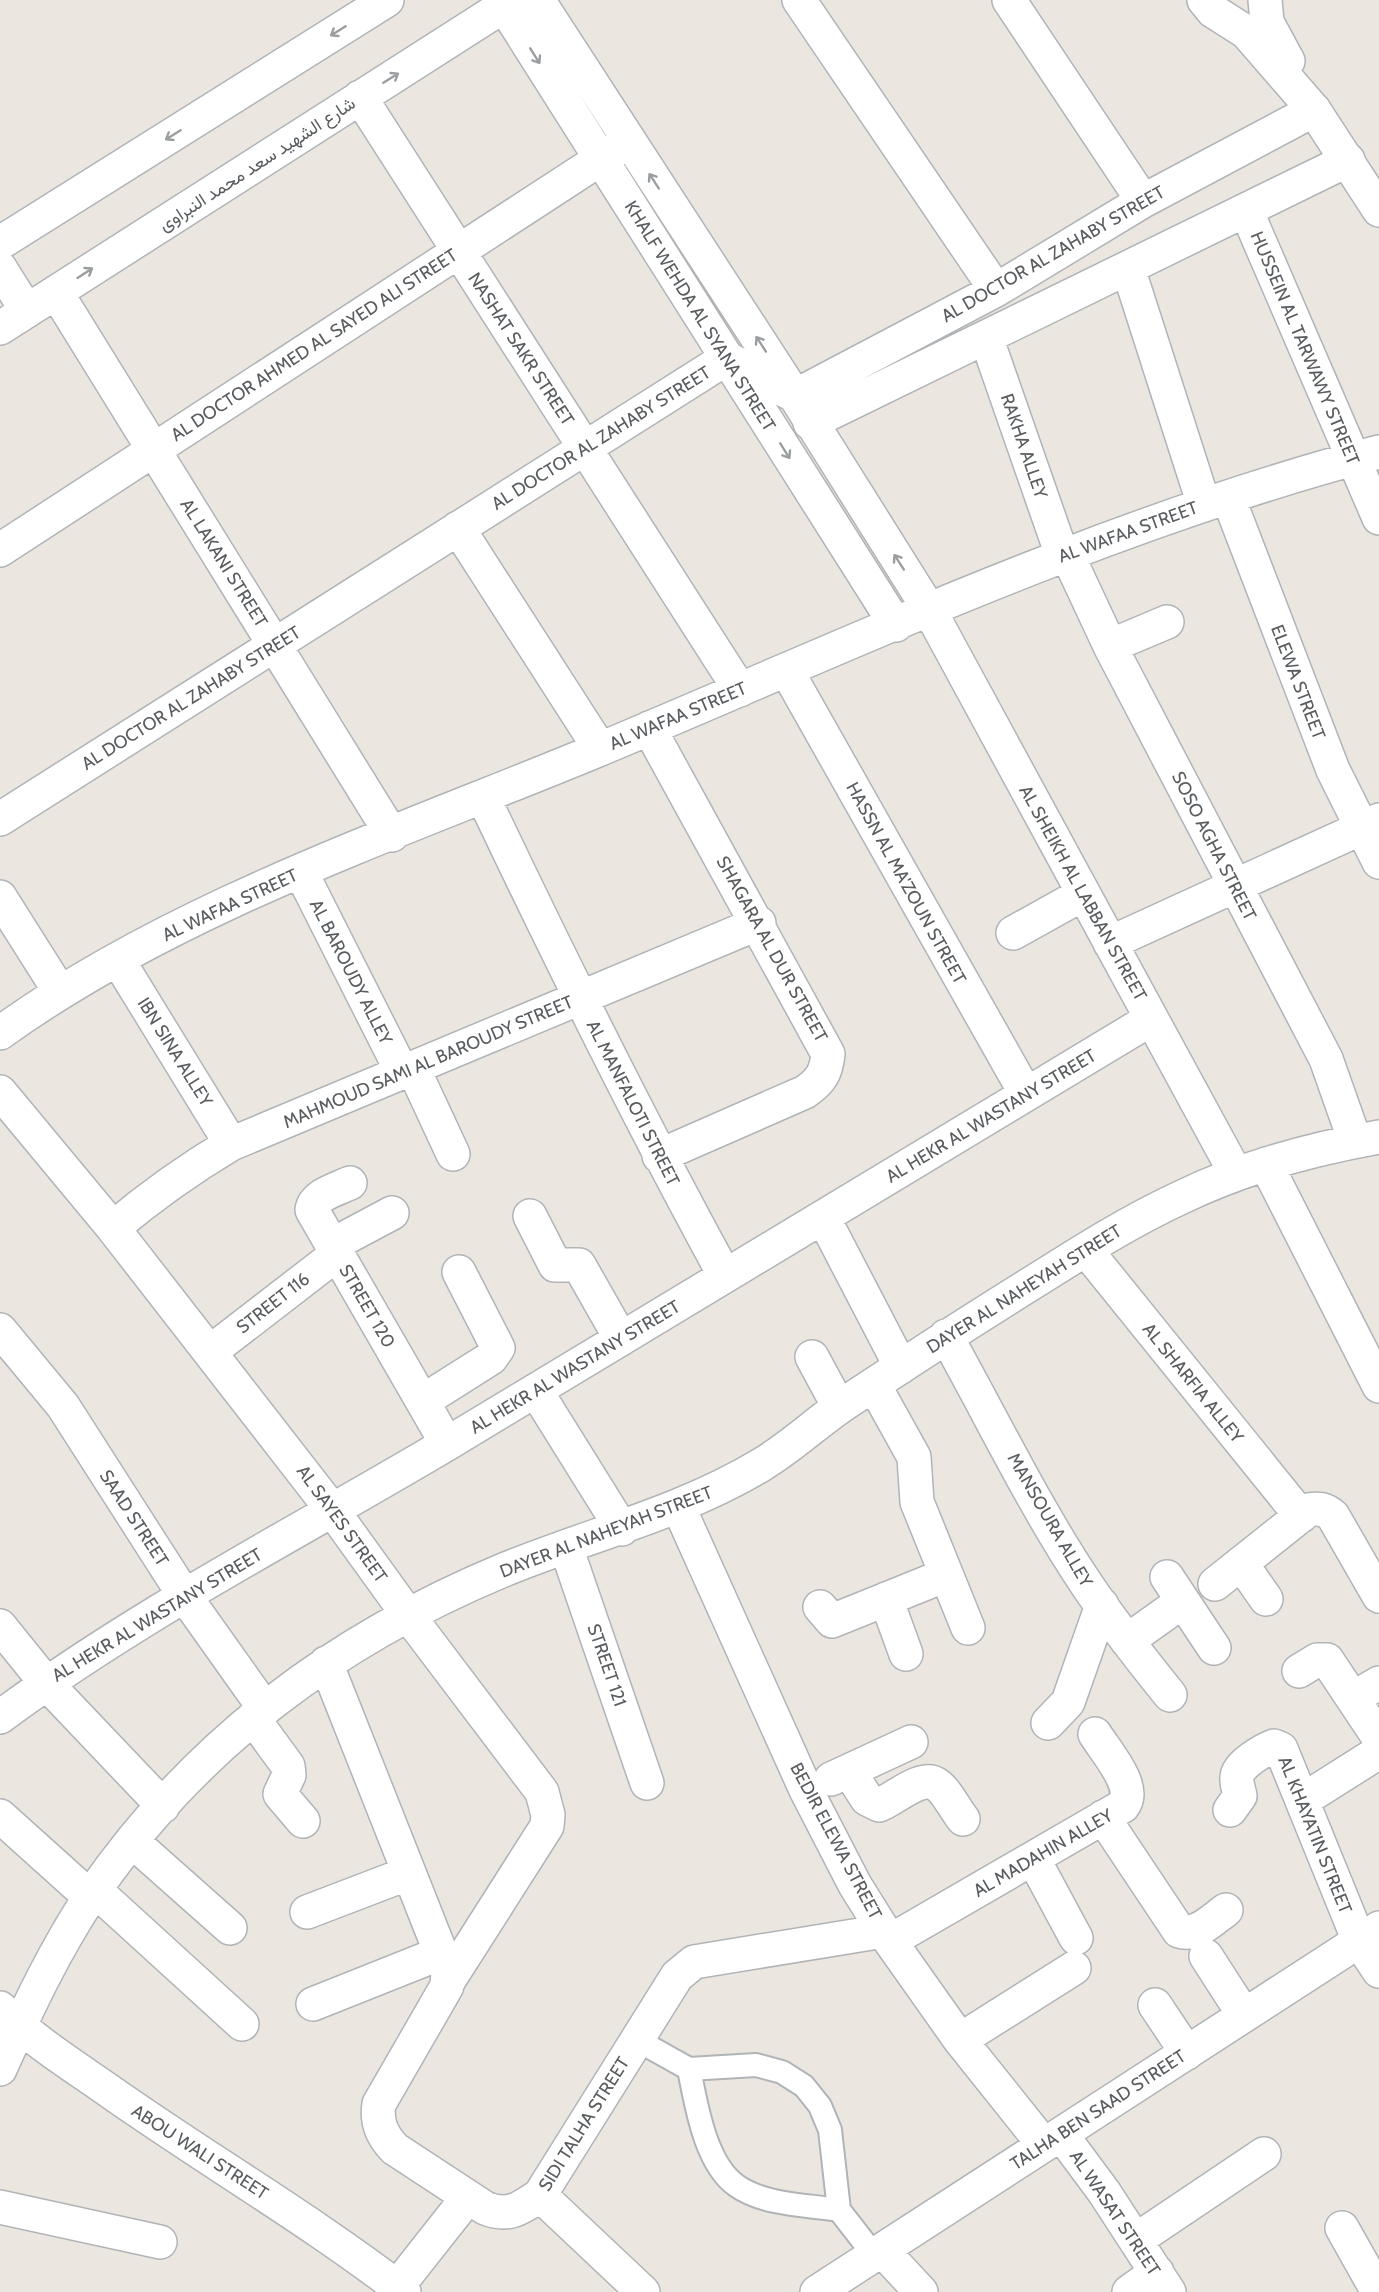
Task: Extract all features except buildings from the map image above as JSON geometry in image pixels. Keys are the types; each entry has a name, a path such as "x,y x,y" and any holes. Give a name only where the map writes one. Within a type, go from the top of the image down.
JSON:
{"street":[{"path":"0,243 387,0"},
{"name":"KHALF WEHDA AL SYANA STREET","path":"538,0 930,611"},
{"path":"799,0 996,290"},
{"path":"1009,0 1143,201"},
{"path":"1204,0 1213,11 1246,32 1314,110"},
{"path":"1265,0 1267,22 1314,110 1379,210"},
{"name":"KHALF WEHDA AL SYANA STREET","path":"509,3 600,159 896,625"},
{"name":"شارع الشهيد سعد محمد النبراوى","path":"13,319 509,3"},
{"name":"NASHAT SAKR STREET","path":"360,97 740,690"},
{"name":"AL DOCTOR AL ZAHABY STREET","path":"0,819 727,358 802,410 1143,201 1314,110"},
{"name":"AL DOCTOR AHMED AL SAYED ALI STREET","path":"0,549 628,141"},
{"path":"802,410 986,338 1348,160"},
{"name":"HUSSEIN AL TARWAWY STREET","path":"1246,210 1366,455 1379,518"},
{"path":"0,268 13,319"},
{"name":"ELEWA STREET","path":"1128,268 1216,501 1308,709 1370,824 1379,862"},
{"name":"AL LAKANI STREET","path":"56,292 392,835"},
{"name":"RAKHA ALLEY","path":"986,338 1064,555"},
{"name":"AL WAFAA STREET","path":"0,1033 60,992 173,930 301,872 1064,555 1216,501 1366,455"},
{"path":"458,528 600,749"},
{"name":"SOSO AGHA STREET","path":"1064,555 1367,1139"},
{"name":"AL SHEIKH AL LABBAN STREET","path":"930,611 1151,1018 1251,1169 1379,1386"},
{"path":"1110,646 1167,622"},
{"name":"HASSN AL MA'ZOUN STREET","path":"787,671 1026,1094"},
{"name":"SHAGARA AL DUR STREET","path":"649,728 759,923 828,1054 826,1070 818,1083 805,1092 659,1155"},
{"name":"AL MANFALOTI STREET","path":"483,797 579,998 659,1155 725,1276"},
{"path":"1110,943 1370,824"},
{"name":"AL BAROUDY ALLEY","path":"301,872 453,1154"},
{"path":"1013,933 1083,894"},
{"path":"0,897 60,992"},
{"name":"MAHMOUD SAMI AL BAROUDY STREET","path":"113,1228 150,1196 190,1168 231,1144 759,923"},
{"name":"IBN SINA ALLEY","path":"118,960 231,1144"},
{"name":"AL HEKR AL WASTANY STREET","path":"0,1717 46,1683 184,1595 447,1444 1151,1018"},
{"name":"AL SAYES STREET","path":"0,1092 113,1228 210,1352 333,1511 408,1615 542,1792 548,1815 547,1826 445,1966"},
{"name":"DAYER AL NAHEYAH STREET","path":"0,2069 10,2018 48,1967 93,1894 132,1841 163,1806 259,1714 326,1663 367,1636 457,1590 566,1547 679,1508 763,1464 839,1407 946,1336 1154,1211 1251,1169 1367,1139"},
{"name":"STREET 120","path":"350,1183 320,1198 313,1205 312,1210 447,1444"},
{"name":"STREET 116","path":"210,1352 334,1250 393,1213"},
{"path":"530,1216 555,1265 562,1267 575,1263 579,1265 621,1339"},
{"path":"823,1217 901,1367"},
{"name":"AL SHARFIA ALLEY","path":"1086,1250 1301,1516"},
{"path":"423,1401 491,1358 498,1348 459,1272"},
{"name":"SAAD STREET","path":"0,1330 63,1406 259,1714 288,1766 289,1775 280,1794 303,1821"},
{"name":"MANSOURA ALLEY","path":"946,1336 1046,1518 1127,1641 1170,1695"},
{"path":"812,1357 839,1407"},
{"path":"874,1385 914,1457 917,1502 968,1628"},
{"path":"536,1390 622,1529"},
{"name":"BEDIR ELEWA STREET","path":"679,1508 806,1790 855,1886 960,2040 1053,2139"},
{"path":"1215,1584 1308,1510 1317,1508 1326,1510 1333,1516 1379,1596"},
{"name":"STREET 121","path":"566,1547 647,1783"},
{"path":"1241,1563 1266,1599"},
{"path":"820,1607 832,1621 946,1575"},
{"path":"1127,1641 1175,1589 1214,1648"},
{"path":"886,1599 906,1654"},
{"path":"1048,1723 1068,1702 1102,1605"},
{"path":"0,1626 46,1683 163,1806"},
{"path":"1299,1671 1317,1660 1327,1660 1366,1690 1379,1738"},
{"path":"313,2004 445,1966 326,1663"},
{"name":"AL MADAHIN ALLEY","path":"887,1936 1034,1860 1124,1806 1129,1793 1128,1786 1095,1734"},
{"path":"806,1790 911,1742"},
{"name":"AL KHAYATIN STREET","path":"1230,1810 1240,1796 1237,1782 1239,1769 1274,1746 1281,1749 1303,1800 1369,1935 1379,1971"},
{"path":"1303,1800 1379,1752"},
{"path":"849,1772 867,1799 879,1805 915,1785 929,1782 936,1784 963,1819"},
{"path":"0,1816 242,2024"},
{"path":"1104,1817 1179,1931 1187,1934 1195,1932 1226,1910"},
{"path":"132,1841 230,1928"},
{"path":"960,2040 1075,1953 1034,1860"},
{"path":"307,1912 409,1873"},
{"name":"TALHA BEN SAAD STREET","path":"817,2292 1369,1935"},
{"name":"SIDI TALHA STREET","path":"445,1966 379,2104 377,2113 382,2131 395,2149 468,2197 499,2214 521,2208 540,2194 676,1976 694,1962 887,1936"},
{"path":"1206,1956 1244,2015"},
{"path":"1155,2004 1187,2053"},
{"name":"ABOU WALI STREET","path":"10,2018 150,2120 247,2182 401,2289"},
{"name":"AL WASAT STREET","path":"1053,2139 1136,2240 1163,2282"},
{"path":"1136,2240 1264,2154"},
{"path":"540,2194 643,2292"},
{"path":"401,2289 468,2197"},
{"path":"0,2207 160,2242"},
{"path":"1342,2228 1378,2292"},
{"path":"878,2252 921,2292"},
{"path":"1129,2292 1163,2282"}],"lane":[{"path":"637,2040 689,2069 756,2065 782,2072 804,2085 820,2106 830,2130 839,2210 878,2252"},
{"path":"689,2069 704,2134 717,2162 736,2186 764,2198 839,2210"}]}
